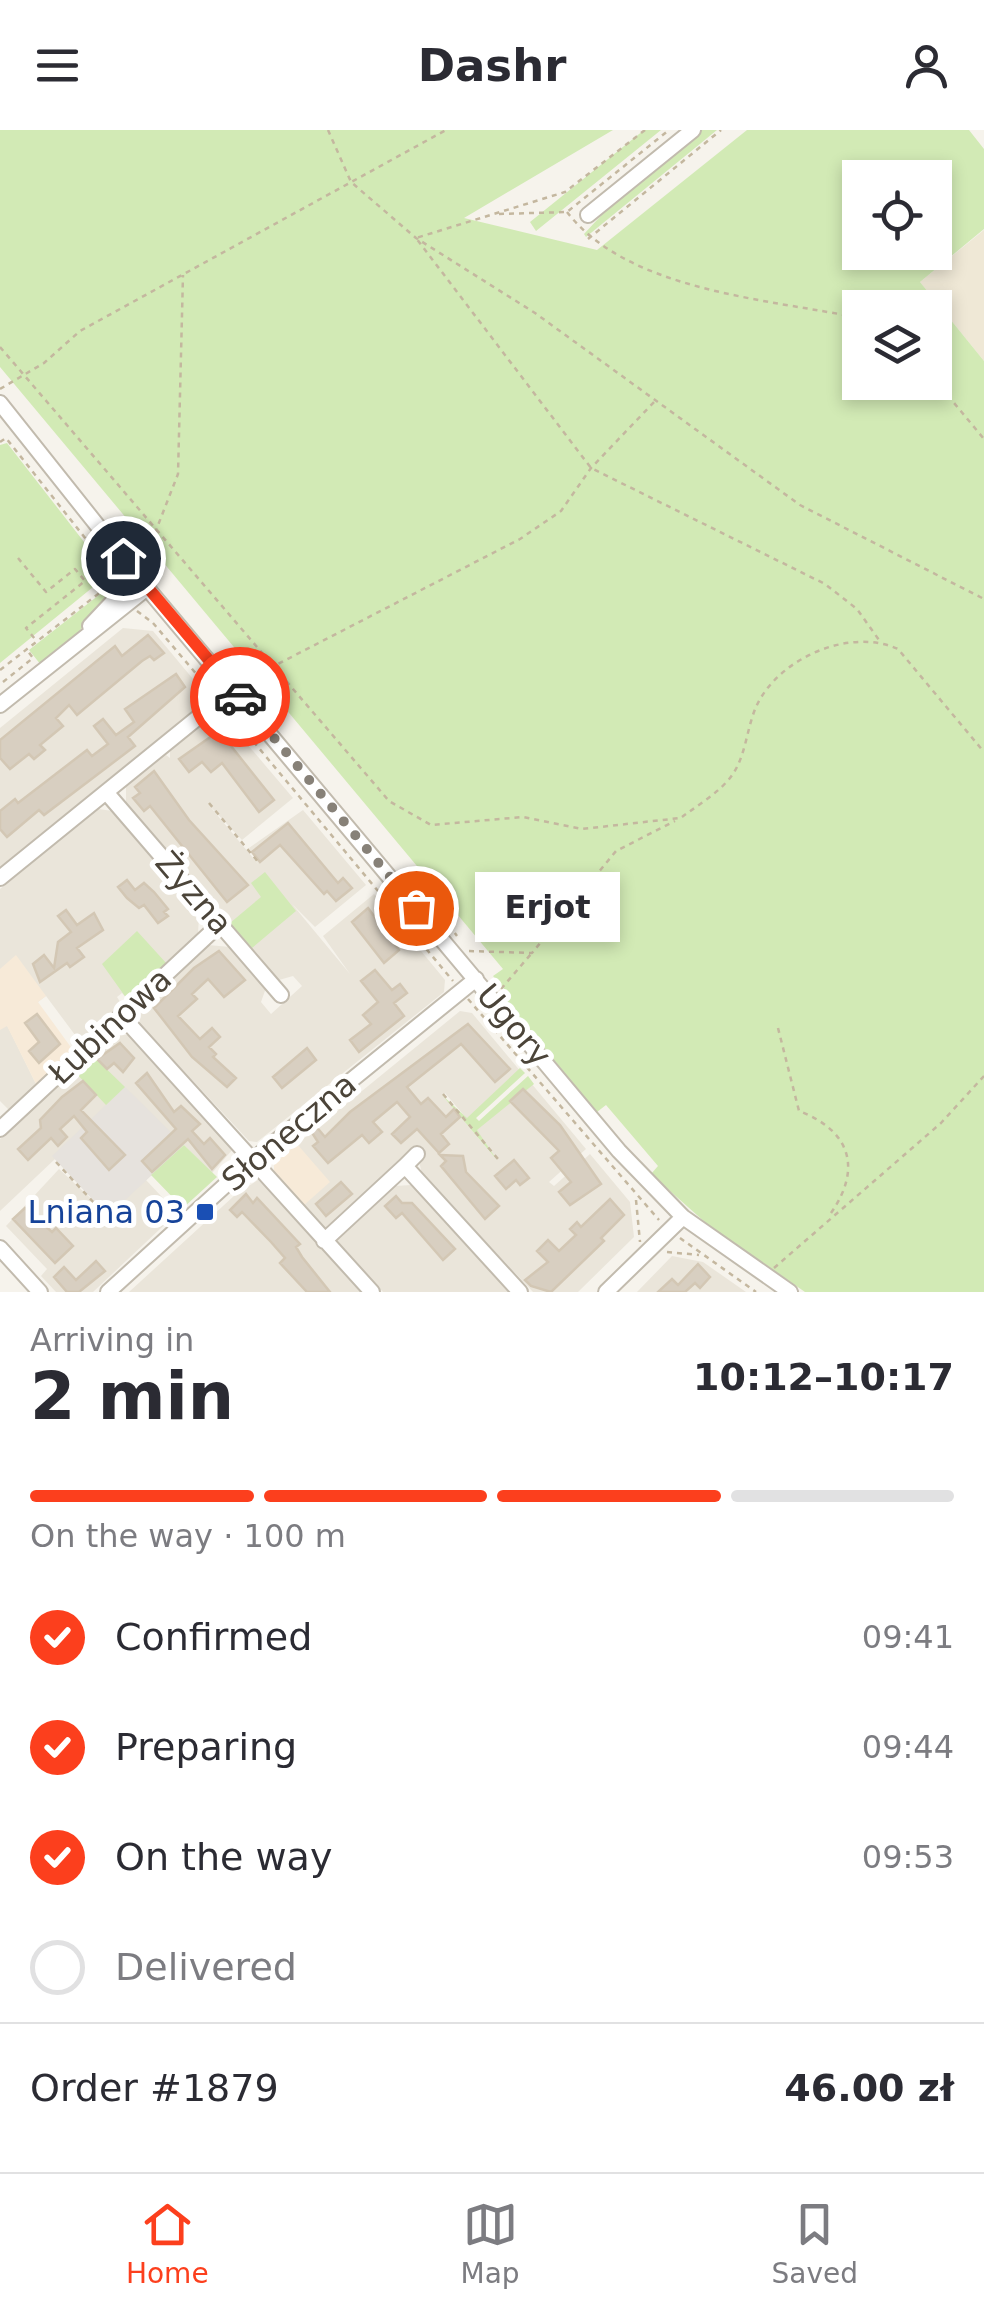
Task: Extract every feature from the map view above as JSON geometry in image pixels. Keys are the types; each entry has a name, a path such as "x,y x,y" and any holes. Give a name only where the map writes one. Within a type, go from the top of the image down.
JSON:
{"street":[{"path":"588,215 693,130"},
{"name":"Ugory","path":"3,414 619,1152 683,1217 790,1292"},
{"path":"0,705 79,640 137,576"},
{"path":"119,593 148,588"},
{"path":"0,878 233,688"},
{"name":"Żyzna","path":"106,792 281,994"},
{"name":"Łubinowa","path":"0,1129 221,924"},
{"name":"Słoneczna","path":"108,1292 253,1160 476,979"},
{"path":"121,1015 372,1292"},
{"path":"324,1240 417,1154"},
{"path":"405,1166 520,1292"},
{"path":"606,1292 683,1217"},
{"path":"0,1248 40,1292"}],"path":[{"path":"328,130 352,182 416,238 535,313 800,505 984,599"},
{"path":"0,389 80,331 446,130"},
{"path":"416,238 565,192 645,130"},
{"path":"492,214 567,212 669,130"},
{"path":"588,239 721,130"},
{"path":"567,212 588,239 650,274 842,314"},
{"path":"416,238 591,468 825,584 857,608 879,640"},
{"path":"137,576 158,534 178,474 183,274"},
{"path":"0,347 389,802 430,825 523,817 582,829 680,818"},
{"path":"233,688 270,665 520,538 561,511 591,468 655,400"},
{"path":"952,400 984,439"},
{"path":"0,442 6,438 113,574 119,593 154,623 461,991 664,1225"},
{"path":"18,558 58,602"},
{"path":"36,640 26,628 84,580 75,568 46,592"},
{"path":"62,579 72,591"},
{"path":"0,668 36,640 119,593"},
{"path":"493,999 616,851 680,818 730,778 742,759 758,703 773,681 810,654 847,642 879,640 898,649 918,668 984,752"},
{"path":"3,682 33,658 26,648"},
{"path":"209,804 259,863"},
{"path":"425,893 456,935"},
{"path":"458,958 466,951 532,953"},
{"path":"778,1028 799,1111 832,1128 846,1147 846,1182 828,1218"},
{"path":"767,1276 828,1218 941,1123 984,1076"},
{"path":"443,1094 498,1159"},
{"path":"56,1162 96,1205"},
{"path":"635,1196 640,1243"},
{"path":"674,1234 756,1292"},
{"path":"665,1252 703,1255"}],"shaded area":[{"path":"984,230 984,361 952,322 952,290 926,290 920,282 935,270 952,270 952,256"},
{"path":"123,628 153,631 203,691 203,702 0,867 0,728"},
{"path":"213,716 225,718 293,798 242,840 208,804 258,864 249,848 303,810 366,885 315,927 292,904 350,974 323,936 374,894 445,980 444,992 257,1142 249,1141 140,1024 140,1009 208,945 230,947 266,988 261,1002 271,1014 302,986 293,976 279,980 126,802 126,787 166,755 170,758 170,751"},
{"path":"98,809 113,811 199,916 198,934 127,999 122,993 117,997 122,1005 81,1043 46,996 7,1025 36,1084 9,1110 0,1101 0,889"},
{"path":"16,955 46,996 38,1002 73,1050 36,1084 7,1026 0,1030 0,969"},
{"path":"460,1011 472,1013 521,1072 467,1119 445,1093 443,1096 497,1160 476,1130 531,1083 586,1149 549,1182 554,1186 590,1154 630,1202 634,1237 578,1292 533,1292 422,1174 419,1161 423,1156 415,1147 325,1230 303,1206 297,1144"},
{"path":"114,1034 128,1035 233,1149 212,1173 184,1145 146,1180 177,1213 93,1292 56,1292 41,1276 47,1269 6,1226 59,1169 98,1205 55,1159 0,1211 0,1139"},
{"path":"125,1087 184,1145 108,1216 52,1156"},
{"path":"297,1144 330,1182 303,1206 274,1175 274,1164"},
{"path":"258,1180 362,1292 129,1292 235,1195"},
{"path":"411,1185 511,1292 383,1292 336,1241 395,1186"},
{"path":"672,1256 703,1262 746,1292 637,1292"}],"green space":[{"path":"0,130 613,130 464,218 597,250 747,130 969,130 984,149 984,229 952,256 952,160 842,160 842,270 934,270 920,282 926,290 842,290 842,400 952,400 952,322 984,361 984,1292 805,1292 707,1224 651,1174 658,1166 606,1105 597,1112 502,997 506,991 493,976 503,969 0,367"},
{"path":"644,130 661,130 536,231 530,222"},
{"path":"702,130 717,130 586,237 584,234 609,207"},
{"path":"7,443 109,574 0,663 0,445"},
{"path":"104,591 111,594 75,636 41,665 29,650"},
{"path":"265,872 296,911 252,948 230,923 261,897 251,883"},
{"path":"137,931 167,964 127,999 102,964"},
{"path":"91,1054 125,1087 106,1105 74,1071"},
{"path":"520,1068 525,1073 476,1118 479,1121 528,1076 534,1084 477,1130 497,1160 442,1095 467,1118"},
{"path":"184,1145 217,1177 183,1208 151,1175"}],"building":[{"path":"148,635 164,653 154,660 150,656 142,661 77,715 69,705 56,718 63,726 40,745 45,750 34,759 29,754 10,769 0,758 0,740 115,646 122,656"},
{"path":"176,674 185,687 128,737 135,746 44,815 39,810 7,837 0,829 0,811 15,799 18,803 87,750 92,756 108,744 94,726 103,719 116,735 134,722 125,709"},
{"path":"219,731 274,800 259,812 222,763 211,772 202,762 189,772 179,759"},
{"path":"154,771 189,820 248,885 227,902 150,806 144,811 133,798 140,793 135,787"},
{"path":"288,823 338,883 343,878 352,888 336,901 327,891 324,894 280,845 260,862 252,852"},
{"path":"127,880 135,890 144,883 168,909 164,912 168,916 158,923 144,905 139,908 127,898 118,887"},
{"path":"368,908 399,950 384,963 352,922"},
{"path":"66,910 77,925 94,913 103,930 77,948 84,957 70,967 67,963 40,982 33,964 44,955 54,968 58,942 71,932 58,916"},
{"path":"219,951 245,980 224,997 208,979 192,994 197,999 178,1016 200,1039 212,1028 220,1037 209,1047 216,1054 213,1057 236,1078 227,1087 192,1057 154,1008 194,968"},
{"path":"375,970 392,990 400,984 407,993 394,1003 404,1016 359,1052 350,1040 371,1024 363,1015 378,1002 361,981"},
{"path":"37,1014 60,1044 39,1063 29,1051 39,1042 25,1023"},
{"path":"468,1024 510,1069 495,1082 461,1044 407,1087 421,1104 428,1098 446,1117 454,1109 460,1117 441,1134 449,1144 439,1153 417,1129 401,1143 392,1134 410,1117 397,1102 373,1122 382,1132 369,1143 362,1135 328,1163 313,1146 318,1142 309,1128 314,1124 325,1137 350,1112"},
{"path":"120,1043 134,1058 123,1072 114,1063 107,1069 97,1059"},
{"path":"307,1048 316,1060 282,1088 273,1077"},
{"path":"147,1073 174,1112 181,1106 200,1124 192,1131 204,1144 210,1138 225,1155 212,1169 188,1139 152,1172 142,1161 176,1129 136,1083"},
{"path":"83,1081 96,1095 81,1110 125,1155 109,1170 81,1138 87,1132 74,1116 60,1129 67,1137 58,1146 51,1138 28,1160 18,1149 41,1128 40,1120"},
{"path":"523,1089 560,1125 601,1184 570,1205 559,1192 571,1182 551,1158 559,1151 510,1101"},
{"path":"440,1155 463,1156 466,1172 499,1206 485,1219 441,1166 446,1161"},
{"path":"514,1160 529,1178 520,1185 516,1180 506,1189 495,1176"},
{"path":"341,1182 352,1194 326,1216 316,1204"},
{"path":"246,1194 253,1203 257,1198 300,1244 296,1247 302,1257 330,1292 307,1292 280,1263 285,1258 271,1242 242,1212 237,1217 230,1210"},
{"path":"396,1196 402,1203 412,1203 455,1249 443,1260 402,1213 396,1218 385,1206"},
{"path":"610,1199 624,1215 601,1238 604,1241 551,1292 531,1286 525,1280 548,1262 537,1251 548,1240 559,1251 576,1235 570,1229 577,1222 581,1227"},
{"path":"25,1208 52,1232 56,1228 73,1246 55,1263 13,1219"},
{"path":"96,1261 105,1271 79,1292 67,1292 54,1277 64,1267 76,1280"},
{"path":"698,1264 710,1277 700,1288 695,1283 685,1292 658,1292 672,1279 678,1285"}],"way so far":[{"path":"240,697 416,908"}],"place":[{"name":"Erjot","path":"416,908"},
{"name":"Lniana 03","path":"205,1212"}],"route":[{"path":"123,558 240,697"}]}
